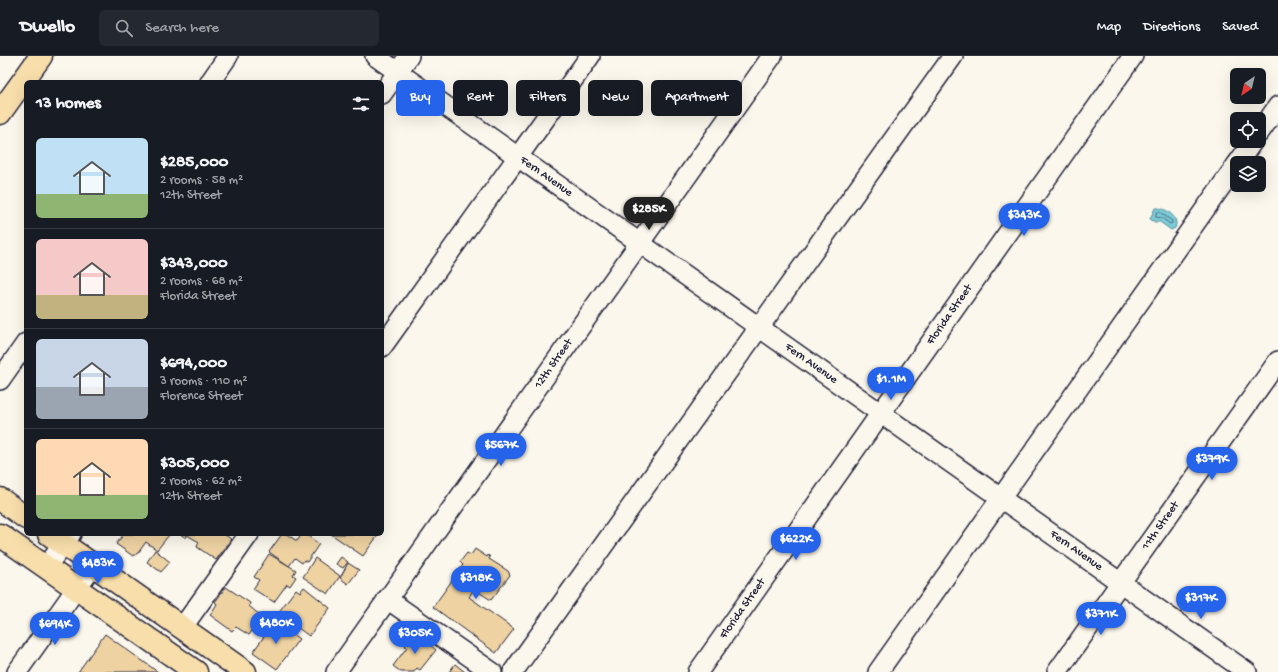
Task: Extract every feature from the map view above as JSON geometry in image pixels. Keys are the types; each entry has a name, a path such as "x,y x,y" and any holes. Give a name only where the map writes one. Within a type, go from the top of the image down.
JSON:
{"main road":[{"path":"0,113 41,56"},
{"path":"0,499 24,517"},
{"path":"0,535 196,672"},
{"path":"61,537 93,565 245,672"}],"street":[{"path":"211,80 228,56"},
{"name":"Fern Avenue","path":"375,56 1247,672"},
{"path":"384,91 409,56"},
{"path":"384,344 590,56"},
{"name":"12th Street","path":"336,672 772,56"},
{"path":"513,672 953,56"},
{"name":"Florida Street","path":"698,672 1133,56"},
{"path":"1266,123 1278,106"},
{"path":"878,672 1230,173"},
{"path":"0,380 24,346"},
{"name":"11th Street","path":"1057,672 1278,361"},
{"path":"182,628 248,536"},
{"path":"46,567 61,537"},
{"path":"18,672 93,565"},
{"path":"387,599 492,672"}],"water":[{"path":"1155,208 1163,209 1174,217 1176,224 1175,228 1171,230 1160,222 1155,222 1150,219"}],"building":[{"path":"122,536 168,536 157,550 146,542 138,553 133,556 116,544"},
{"path":"189,536 227,536 231,539 216,560 197,547 199,542"},
{"path":"281,536 289,536 297,541 301,536 308,536 319,544 307,562 304,560 302,563 295,558 289,566 269,552"},
{"path":"334,536 378,536 363,556"},
{"path":"475,549 487,557 488,555 490,557 489,559 508,571 510,575 491,600 474,589 469,597 514,629 496,653 433,607 463,565 460,562 467,553 471,555"},
{"path":"155,550 170,562 161,572 147,562"},
{"path":"269,554 296,570 293,575 296,577 290,586 287,584 274,602 253,589 259,580 254,577"},
{"path":"341,557 348,562 343,568 336,564"},
{"path":"315,558 340,576 328,594 303,577"},
{"path":"348,563 359,570 348,584 340,578"},
{"path":"226,587 250,603 249,606 262,617 249,635 236,627 232,631 210,615 217,604 215,602"},
{"path":"304,587 330,608 309,636 278,613 296,589 300,592"},
{"path":"275,621 299,639 277,669 253,652"},
{"path":"416,633 436,650 420,670 417,668 414,672 401,672 393,666 407,647 405,646 411,637 412,638"},
{"path":"105,634 158,672 78,672"},
{"path":"455,664 465,672 449,672"}]}
